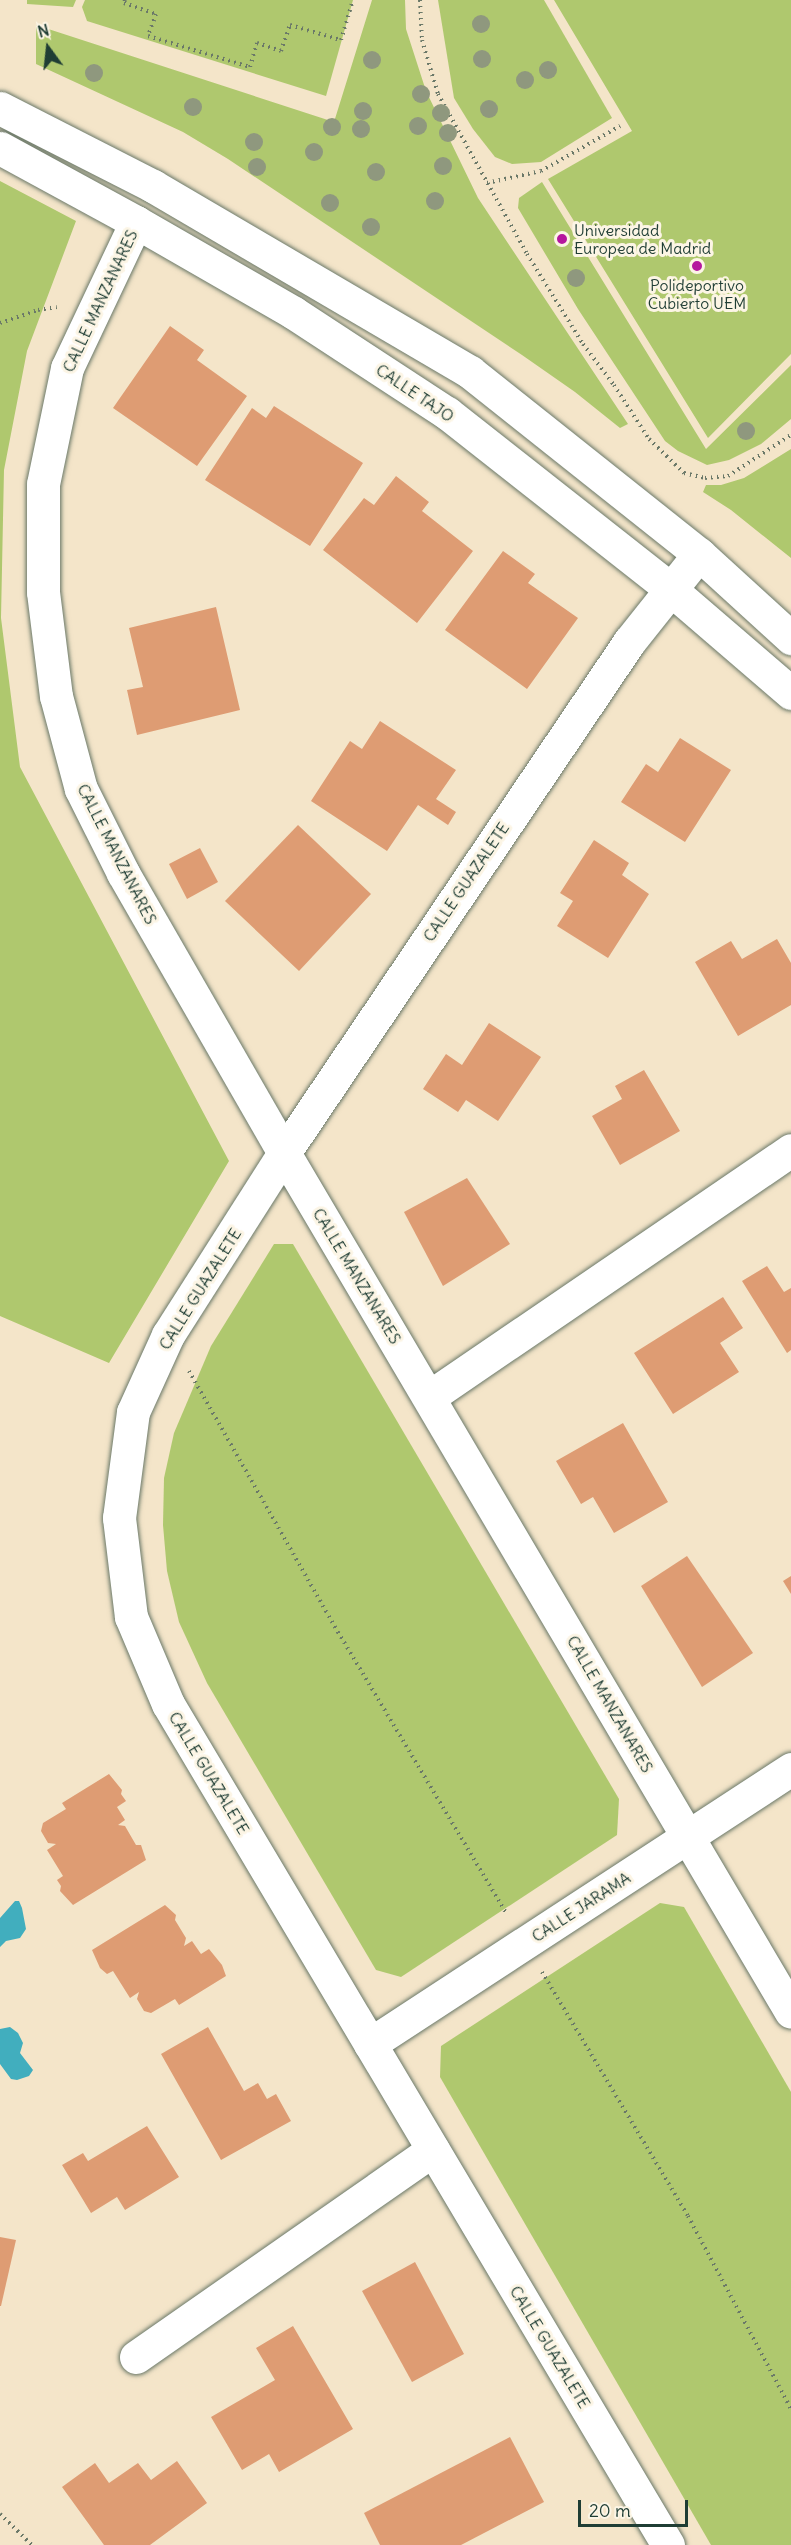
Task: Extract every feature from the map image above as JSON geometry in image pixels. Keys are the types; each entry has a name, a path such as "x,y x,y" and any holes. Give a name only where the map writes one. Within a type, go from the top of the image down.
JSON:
{"street":[{"path":"0,108 153,186 470,372 699,554 791,638"},
{"name":"CALLE TAJO","path":"0,148 136,222 294,313 447,413 669,588 791,693"},
{"name":"CALLE MANZANARES","path":"136,222 67,368 43,484 43,592 56,696 81,789 118,863 284,1153 791,2012"},
{"name":"CALLE GUAZALETE","path":"668,2545 168,1704 131,1617 119,1518 133,1412 168,1335 284,1153 629,642 669,588 699,554"},
{"path":"429,1397 791,1150"},
{"name":"CALLE JARAMA","path":"370,2044 791,1769"},
{"path":"136,2357 433,2150"}],"path":[{"path":"125,0 124,3 156,14 148,36 250,67 257,43 281,51 290,25 341,40 353,0"},
{"path":"420,0 422,40 438,94 527,254 582,344 614,385 649,439 684,473 705,478 728,476 791,435"},
{"path":"487,183 541,171 620,126"},
{"path":"0,323 38,310 97,302"},
{"path":"168,1335 338,1632 688,2216 791,2409"},
{"path":"0,2514 32,2545"}],"green space":[{"path":"27,0 76,0 73,7 27,4"},
{"path":"85,0 353,0 326,96 87,21 82,7"},
{"path":"372,0 405,0 406,29 426,91 478,198 628,424 620,428 575,392 522,355 228,159 183,132 36,64 36,25 334,122"},
{"path":"438,0 544,0 612,118 541,162 512,164 495,157 473,129 454,98"},
{"name":"Polideportivo Cubierto UEM","path":"554,0 791,0 791,354 708,438 548,179 632,131"},
{"path":"0,181 76,221 27,351 4,470 1,618 20,767 229,1161 109,1363 0,1316"},
{"path":"542,182 706,449 791,365 791,419 761,444 729,460 707,465 678,451 665,441 578,309 518,208 519,198"},
{"path":"791,449 791,558 731,510 703,492 706,485 721,485 744,478"},
{"path":"274,1244 293,1244 619,1799 617,1835 401,1977 376,1970 207,1683 179,1622 167,1571 163,1525 164,1478 174,1433 211,1346"},
{"path":"660,1903 684,1907 791,2092 791,2545 711,2545 440,2077 441,2046"}],"water":[{"path":"15,1901 19,1901 22,1908 26,1929 20,1938 6,1941 0,1947 0,1918"},
{"path":"10,2027 18,2033 23,2043 20,2053 33,2070 29,2076 17,2080 11,2079 0,2064 0,2029"}],"building":[{"path":"170,326 204,350 197,360 247,396 197,466 113,408"},
{"path":"274,406 363,463 310,546 205,480 252,408 266,418"},
{"path":"396,476 429,502 422,511 473,551 417,623 323,550 364,498 374,505"},
{"path":"503,551 535,574 528,583 578,618 527,689 445,630"},
{"path":"216,607 240,710 137,735 127,690 143,687 129,628"},
{"path":"380,721 456,770 436,799 456,812 448,825 418,805 387,851 311,801 350,741 362,749"},
{"path":"680,738 731,770 685,842 621,802 646,764 658,772"},
{"path":"298,825 371,894 299,971 225,901"},
{"path":"594,840 629,863 622,875 649,894 608,958 557,926 573,901 560,893"},
{"path":"200,848 218,882 187,899 169,864"},
{"path":"777,939 791,963 791,1005 738,1036 695,962 731,941 742,959"},
{"path":"489,1023 541,1057 498,1121 466,1100 458,1112 423,1089 446,1054 462,1065"},
{"path":"644,1070 680,1131 620,1165 592,1116 622,1099 615,1086"},
{"path":"467,1178 510,1244 443,1286 404,1212"},
{"path":"767,1266 784,1292 791,1288 791,1350 787,1353 742,1281"},
{"path":"723,1297 743,1328 720,1343 739,1372 673,1414 634,1353"},
{"path":"623,1423 668,1502 614,1533 593,1497 581,1504 556,1461"},
{"path":"687,1556 753,1653 702,1687 641,1586"},
{"path":"791,1576 791,1594 783,1581"},
{"path":"109,1774 122,1790 121,1794 126,1801 117,1807 125,1820 118,1825 125,1826 136,1845 141,1845 146,1860 73,1905 60,1891 61,1886 57,1880 63,1876 47,1850 56,1844 48,1843 41,1831 43,1823 66,1809 62,1803"},
{"path":"165,1905 176,1915 175,1920 186,1938 184,1946 192,1941 201,1954 209,1949 222,1965 226,1976 179,2005 175,1999 151,2013 144,2011 137,1999 139,1992 130,1998 113,1971 107,1974 100,1968 92,1950"},
{"path":"208,2027 244,2091 258,2083 267,2099 276,2094 291,2121 221,2160 161,2054"},
{"path":"147,2126 179,2177 125,2210 117,2197 91,2213 62,2165 83,2153 88,2161"},
{"path":"0,2237 16,2240 1,2306 0,2306"},
{"path":"415,2262 464,2354 412,2382 362,2291"},
{"path":"293,2326 353,2429 279,2472 269,2454 242,2470 211,2417 275,2380 256,2348"},
{"path":"510,2437 544,2502 461,2545 380,2545 364,2513"},
{"path":"177,2461 207,2503 150,2545 104,2545 62,2487 95,2463 109,2483 138,2463 151,2480"}],"place":[{"name":"Universidad Europea de Madrid","path":"562,239"},
{"name":"Polideportivo Cubierto UEM","path":"697,266"}]}
